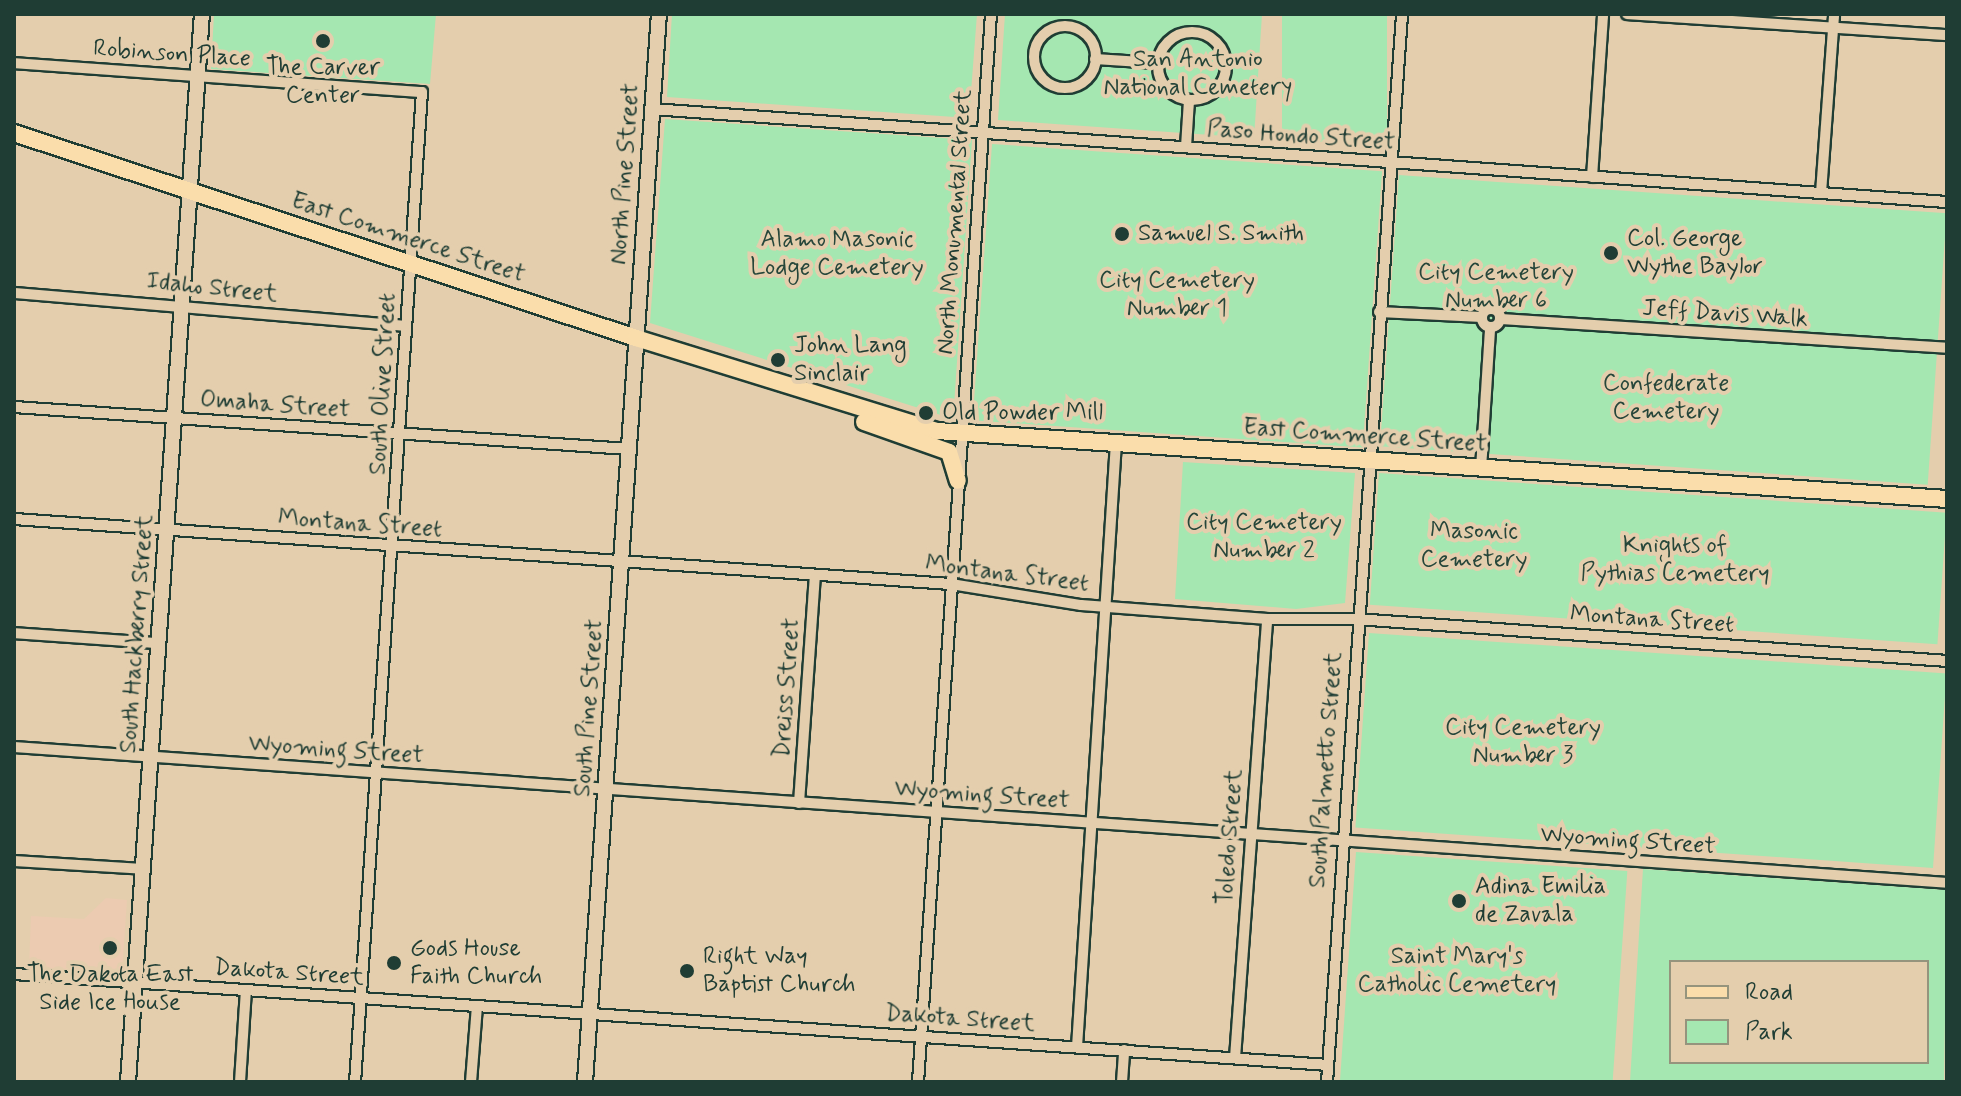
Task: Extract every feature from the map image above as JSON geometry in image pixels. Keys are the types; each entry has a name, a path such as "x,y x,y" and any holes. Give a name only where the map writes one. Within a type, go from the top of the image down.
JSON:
{"main road":[{"name":"South Hackberry Street","path":"128,1082 202,14"},
{"name":"North Pine Street","path":"636,338 659,14"},
{"name":"East Commerce Street","path":"14,133 909,425 961,433 1947,499"},
{"name":"South Pine Street","path":"585,1082 636,338"},
{"name":"East Commerce Street","path":"786,386 823,407 949,452 958,481"}],"street":[{"name":"North Monumental Street","path":"918,1082 980,132 991,14"},
{"name":"South Palmetto Street","path":"1327,1082 1356,619 1402,14"},
{"path":"1592,177 1603,14"},
{"path":"1627,14 1947,35"},
{"path":"1821,193 1834,14"},
{"path":"1065,26 1090,40 1095,59 1082,82 1064,87 1039,75 1034,57 1047,32 1065,26"},
{"path":"1183,33 1203,34 1218,44 1225,60 1224,77 1214,92 1189,100 1166,88 1157,63 1165,44 1183,33"},
{"path":"1095,59 1157,63"},
{"name":"Robinson Place","path":"14,63 422,92"},
{"name":"South Olive Street","path":"355,1082 422,92"},
{"path":"1186,147 1189,100"},
{"name":"Paso Hondo Street","path":"652,109 1947,202"},
{"name":"Idaho Street","path":"14,293 405,326"},
{"name":"Jeff Davis Walk","path":"1482,317 1492,308 1501,319 1947,348"},
{"path":"1379,312 1482,317 1490,328 1481,469"},
{"path":"1490,328 1501,319"},
{"name":"Omaha Street","path":"14,407 629,449"},
{"path":"1077,1047 1116,443"},
{"name":"Montana Street","path":"14,519 951,584 1107,607 1267,619 1356,619 1947,661"},
{"name":"Dreiss Street","path":"799,803 815,576"},
{"name":"Toledo Street","path":"1235,1058 1267,619"},
{"path":"14,633 158,643"},
{"name":"Wyoming Street","path":"14,747 1947,883"},
{"path":"14,861 143,869"},
{"name":"Dakota Street","path":"14,974 1328,1065"},
{"path":"240,1082 246,990"},
{"path":"471,1082 477,1006"},
{"path":"1122,1082 1124,1050"}],"shaded area":[{"path":"106,898 127,900 122,972 29,967 31,916 84,919"}],"green space":[{"name":"The Carver Center","path":"214,14 436,14 430,84 211,69"},
{"path":"672,14 977,14 969,118 667,97"},
{"name":"San Antonio National Cemetery","path":"1005,14 1262,14 1254,138 998,120"},
{"path":"1282,14 1387,14 1387,142 1282,142"},
{"name":"Alamo Masonic Lodge Cemetery","path":"665,119 972,140 954,406 944,416 650,323"},
{"name":"City Cemetery Number 1","path":"992,144 1382,171 1363,448 973,420"},
{"path":"1399,175 1947,213 1928,485 1380,446"},
{"name":"City Cemetery Number 2","path":"1183,462 1355,473 1345,603 1296,609 1175,599"},
{"path":"1379,473 1947,513 1937,644 1370,605"},
{"name":"City Cemetery Number 3","path":"1369,633 1947,673 1933,868 1355,828"},
{"name":"Saint Mary's Catholic Cemetery","path":"1356,852 1627,871 1613,1082 1340,1082"},
{"path":"1643,869 1947,890 1944,1082 1630,1082"}],"place":[{"name":"The Carver Center","path":"323,41"},
{"name":"Samuel S. Smith","path":"1122,234"},
{"name":"Col. George Wythe Baylor","path":"1611,253"},
{"name":"John Lang Sinclair","path":"778,360"},
{"name":"Old Powder Mill","path":"926,413"},
{"name":"Adina Emilia de Zavala","path":"1459,901"},
{"name":"The Dakota East Side Ice House","path":"110,948"},
{"name":"Gods House Faith Church","path":"394,963"},
{"name":"Right Way Baptist Church","path":"687,971"}],"park label":[{"name":"City Cemetery Number 6","path":"1496,287"},
{"name":"Confederate Cemetery","path":"1666,398"},
{"name":"Masonic Cemetery","path":"1474,546"},
{"name":"Knights of Pythias Cemetery","path":"1675,560"}]}
